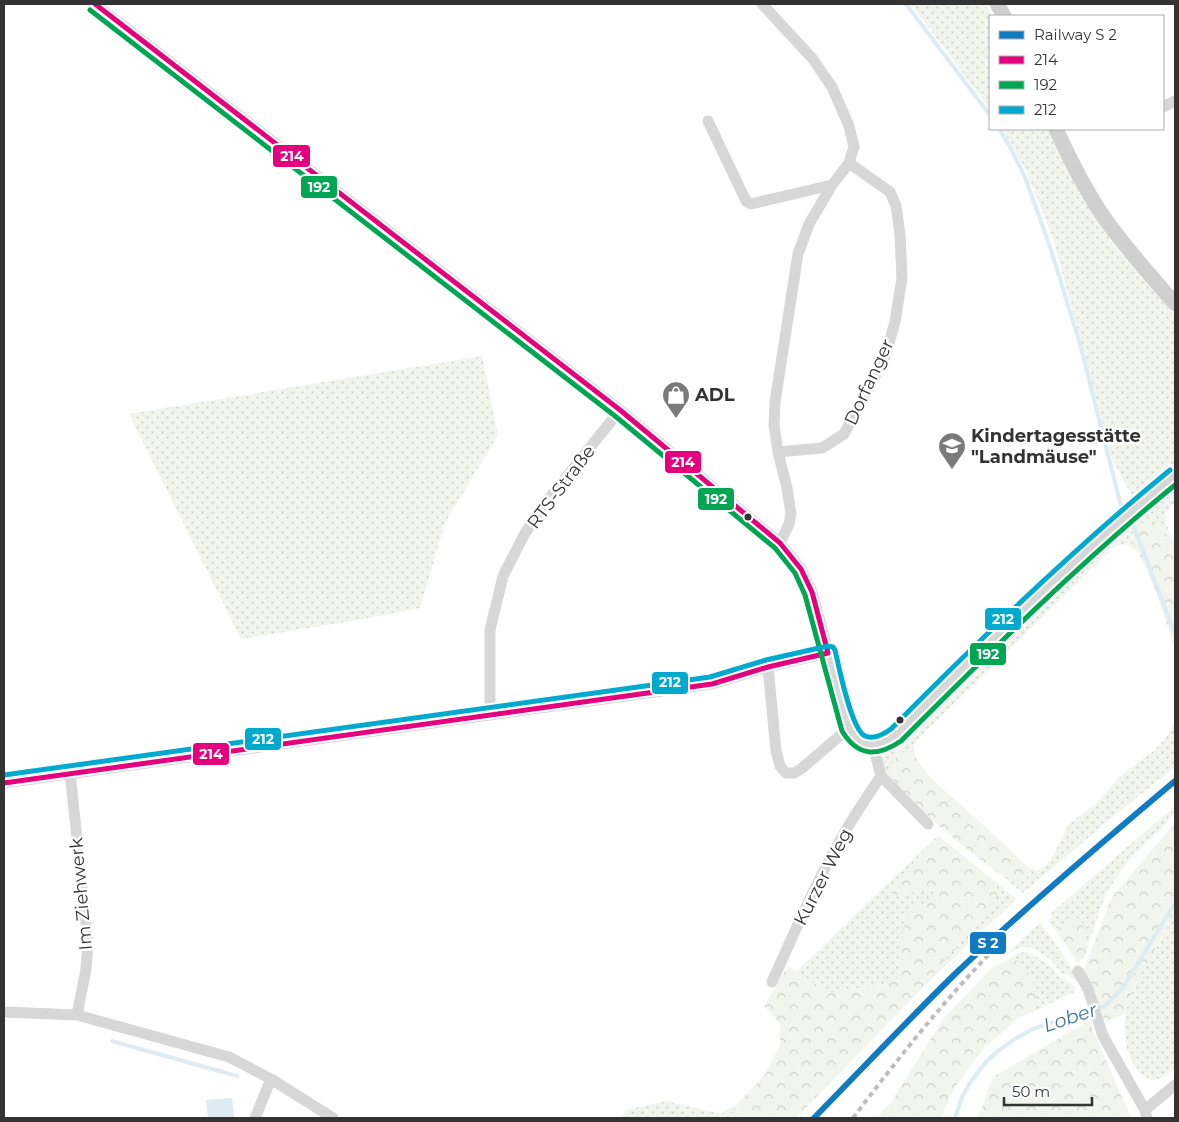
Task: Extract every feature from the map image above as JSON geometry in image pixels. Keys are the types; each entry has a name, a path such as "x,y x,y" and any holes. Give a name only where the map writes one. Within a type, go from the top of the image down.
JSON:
{"main road":[{"path":"997,4 1003,15"},
{"path":"1056,130 1087,191 1107,222 1175,304"}],"street":[{"path":"95,4 620,410 780,543 801,569 812,592 849,728 857,739 864,743 873,745 887,741 896,735 1089,548 1175,476"},
{"path":"762,4 812,58 832,87 849,126 854,147 849,163 832,185 809,224 798,254 775,402 774,425 791,514 789,524 780,543"},
{"path":"708,121 746,201 750,204 832,185"},
{"name":"Dorfanger","path":"778,452 822,448 844,434 885,357 895,322 902,278 900,234 896,206 890,192 849,163"},
{"name":"RTS-Straße","path":"490,714 490,630 503,576 539,511 620,410"},
{"path":"4,783 712,684 768,667 828,653"},
{"path":"768,667 776,751 780,766 786,773 794,773 802,769 849,728"},
{"path":"873,745 881,776 928,824"},
{"name":"Im Ziehwerk","path":"70,773 88,942 86,969 77,1015"},
{"name":"Kurzer Weg","path":"772,982 813,892 837,845 881,776"},
{"path":"1078,971 1090,994 1102,1036 1146,1114 1175,1085"},
{"path":"4,1012 77,1015 229,1057 272,1079 333,1118"},
{"path":"255,1118 272,1079"}],"green space":[{"path":"911,4 985,4 991,15 989,15 989,108"},
{"path":"1003,130 1048,130 1065,164 1112,243 1175,316 1175,467 1135,502 1112,459 1053,238 1026,170"},
{"path":"482,356 498,435 445,523 420,608 241,639 129,414"},
{"path":"1175,491 1175,503 1167,511 1166,516 1173,539 1152,519 1131,536 1136,551 1125,544 1113,548 918,739 914,746 914,752 901,752 895,782 925,813 884,771 882,760 884,755 895,747 900,749 925,718 1100,550"},
{"path":"1148,519 1152,519 1175,542 1175,651 1157,595 1133,539 1133,530"},
{"path":"1175,722 1175,767 1023,893 1000,874 1020,883 1030,875 1029,868 1041,869 1047,864 1071,823 1098,802 1119,777 1156,749 1168,735"},
{"path":"901,752 914,752 926,773 1029,868 1029,874 1026,879 1019,883 989,866 937,824 904,793 893,780 889,771"},
{"path":"1175,806 1170,818 1133,856 1113,883 1103,901 1089,942 1085,942 1075,918 1055,929 1048,920 1052,917 1050,914"},
{"path":"1175,823 1175,913 1134,986 1125,1014 1105,1022 1084,968 1111,898"},
{"path":"940,837 996,882 997,894 993,904 913,998 797,1117 730,1118 737,1104 765,1075 780,1045 780,1023 764,1006 788,966 829,993 886,984 897,980 904,922 914,909 935,899 933,889 895,895 889,892 935,838"},
{"path":"935,838 889,892 895,895 933,889 935,899 914,909 904,922 897,980 886,984 829,993 796,972"},
{"path":"996,882 1016,899 913,997 993,904 997,894"},
{"path":"1175,913 1175,1069 1161,1078 1152,1080 1143,1076 1131,1058 1124,1032 1125,1020 1134,988"},
{"path":"1075,918 1084,924 1085,942 1089,942 1084,957 1077,962 1055,929"},
{"path":"1040,923 1082,985 1068,975 1061,973 1052,961 1038,951 1028,947 1019,948 1011,952 993,967"},
{"path":"1026,952 1050,965 1059,977 1072,984 1076,989 1074,992 1031,1013 1035,1006 1025,967 1012,957"},
{"path":"1012,957 1025,967 1037,989 1035,1006 1031,1012 1017,1019 984,1048 953,1090 941,1118 877,1118 892,1101 943,1019 992,968"},
{"path":"1089,1021 1131,1118 978,1118 993,1077"},
{"path":"666,1101 721,1114 737,1104 730,1118 622,1118 626,1110"}],"shaded area":[{"path":"232,1098 234,1118 208,1118 206,1100"}],"waterway":[{"path":"906,4 989,114"},
{"path":"1000,130 1025,177 1050,247 1080,344 1122,510 1133,525 1175,634"},
{"name":"Lober","path":"955,1118 962,1097 971,1081 986,1062 1013,1040 1033,1029 1105,1006 1122,989 1175,903"},
{"path":"112,1041 237,1076"}],"railway":[{"path":"853,1118 926,1026 964,981 1004,939"}],"transit line":[{"name":"214","path":"95,4 620,410 780,543 801,569 812,592 828,653"},
{"name":"192","path":"90,10 615,416 775,548 795,573 805,595 842,731 848,740 861,750 876,752 901,741 1069,578 1175,485"},
{"name":"212","path":"4,775 710,677 766,660 828,646 833,647 835,650 846,697 855,722 865,736 875,737 891,729 1027,596 1170,470"},
{"name":"214","path":"4,783 712,684 768,667 828,653"},
{"path":"814,1118 955,974 1009,924 1175,781"}],"place":[{"name":"ADL","path":"676,419"},
{"name":"Kindertagesstätte \"Landmäuse\"","path":"952,470"}]}
